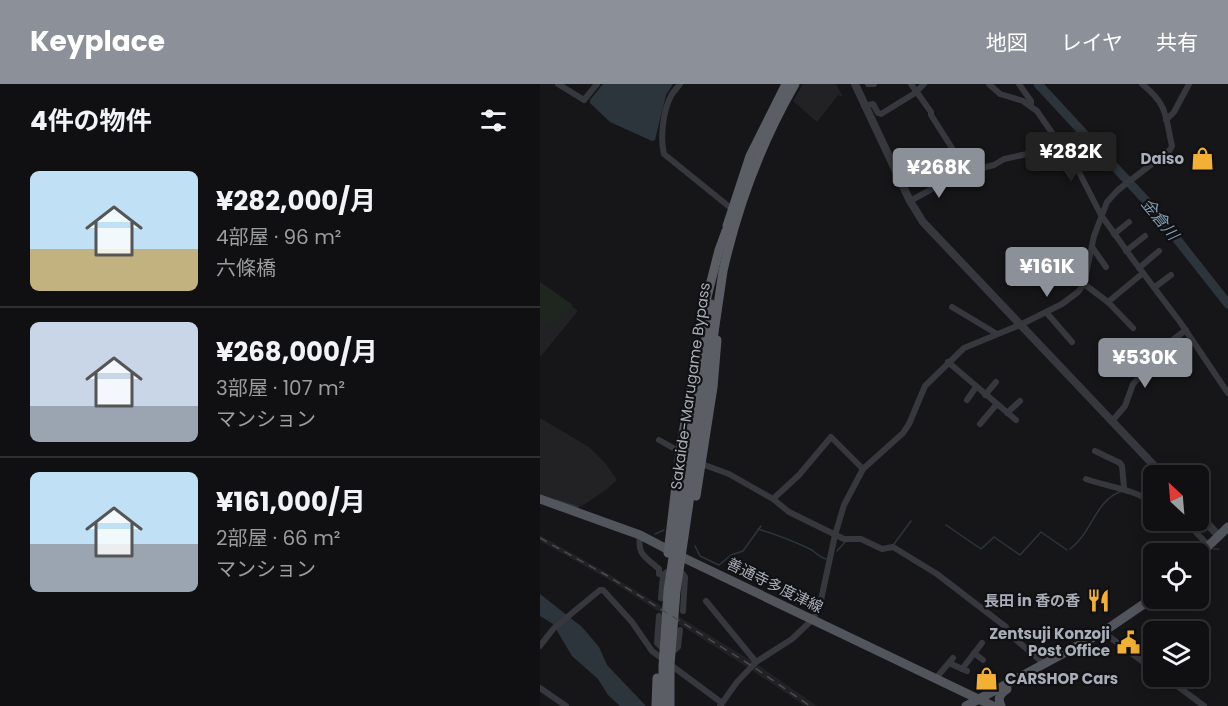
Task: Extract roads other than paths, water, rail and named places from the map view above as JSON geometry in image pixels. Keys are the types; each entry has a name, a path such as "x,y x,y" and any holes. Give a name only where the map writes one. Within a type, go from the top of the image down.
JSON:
{"highway":[{"name":"Sakaide-Marugame Bypass","path":"672,706 670,654 685,498 709,310 732,209 754,146 786,84"},
{"name":"Sakaide-Marugame Bypass","path":"663,706 668,591 725,260 744,192 759,155 795,84"},
{"path":"725,260 713,387 699,464 686,559 682,573 673,583 663,573 681,452 702,319 716,260 726,231"},
{"path":"657,706 660,651 673,632 676,666 672,706"}],"main road":[{"name":"善通寺多度津線","path":"540,499 640,535 812,620 995,706"},
{"path":"1209,546 1223,538 1228,527"},
{"path":"966,706 1103,632 1143,605"},
{"path":"990,693 988,699 995,706 999,695 1031,671"},
{"path":"960,689 965,699 964,704 960,706"}],"street":[{"path":"558,84 584,100 597,84"},
{"path":"680,84 670,96 666,112 662,141 664,154 732,209"},
{"path":"874,84 860,84 864,106 910,201 934,235 1154,465"},
{"path":"911,84 952,148 957,175 960,179 1004,159 1032,153 1042,145 1057,141"},
{"path":"864,106 873,104 881,114 924,84"},
{"path":"989,84 1000,94 1030,105 1037,111 1079,172 1101,215 1186,330 1228,393"},
{"path":"1019,84 1031,101 1030,105"},
{"path":"540,646 554,628 600,590 603,590 632,622 647,645 660,651 721,704 756,662 792,639 812,620 819,609 844,505 863,469 903,433 916,410 925,386 964,348 1020,325 1071,298 1084,284 1092,247 1107,202 1118,190 1170,150 1172,146 1160,100 1143,84"},
{"path":"1166,120 1174,112 1189,84"},
{"path":"910,201 957,175"},
{"path":"1114,234 1129,222"},
{"path":"1126,251 1145,236"},
{"path":"1092,247 1107,267"},
{"path":"1108,302 1159,251"},
{"path":"1155,287 1171,275"},
{"path":"1084,284 1108,302 1133,328"},
{"path":"952,307 997,333"},
{"path":"1046,312 1072,342"},
{"path":"1113,420 1125,406 1133,384 1151,365 1146,360 1186,330"},
{"path":"948,362 1016,420"},
{"path":"985,395 996,382"},
{"path":"967,400 976,387"},
{"path":"1007,413 1020,401"},
{"path":"980,424 996,405"},
{"path":"773,499 800,475 831,437 863,469"},
{"path":"659,440 681,452"},
{"path":"1095,451 1120,463 1125,489"},
{"path":"699,464 729,474 773,499 789,512 844,539 861,539 882,549 893,547 937,574 1006,627 1008,633 1041,661"},
{"path":"1086,479 1125,489 1143,498"},
{"path":"1209,525 1223,538"},
{"path":"1195,531 1206,543"},
{"path":"640,535 639,548 642,555 663,573 682,573 686,578 682,611"},
{"path":"661,598 663,573"},
{"path":"706,601 756,662"},
{"path":"659,616 657,644 660,651"},
{"path":"1103,632 1143,662"},
{"path":"936,678 951,661 964,670 982,643"},
{"path":"660,651 675,650"},
{"path":"974,653 983,660"},
{"path":"1179,687 1204,706"},
{"path":"540,688 566,706"}],"waterway":[{"name":"金倉川","path":"1038,84 1150,205 1228,304"},
{"path":"1070,549 1084,534 1099,509 1113,495 1122,491"},
{"path":"556,500 578,507"},
{"path":"894,544 911,521"},
{"path":"946,525 981,549 994,537 1020,555 1041,532 1067,550"},
{"path":"695,546 700,556 719,565 731,555 743,551 761,526"},
{"path":"758,529 797,543 826,559"},
{"path":"655,534 664,530"},
{"path":"837,551 845,542"},
{"path":"1214,549 1219,549"}],"railway":[{"path":"540,538 606,575 752,666 810,706"}],"place":[{"name":"Daiso","path":"1202,158"},
{"name":"長田 in 香の香","path":"1098,600"},
{"name":"Zentsuji Konzoji Post Office","path":"1128,642"},
{"name":"CARSHOP Cars","path":"987,678"}]}
